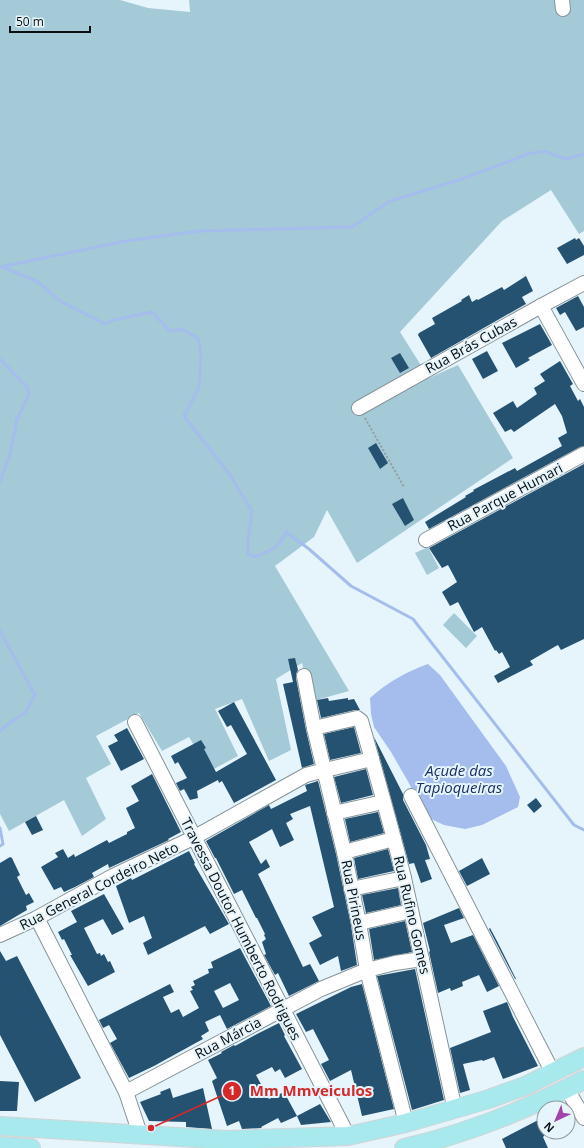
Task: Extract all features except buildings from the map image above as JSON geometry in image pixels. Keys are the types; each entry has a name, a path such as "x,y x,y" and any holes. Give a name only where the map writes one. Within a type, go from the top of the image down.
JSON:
{"main road":[{"path":"0,1126 227,1140 348,1136 455,1110 525,1086 584,1057"},
{"path":"404,1148 428,1145 502,1118 545,1100 584,1080"},
{"path":"0,1146 31,1148"}],"street":[{"name":"Rua Brás Cubas","path":"360,408 584,283"},
{"path":"541,306 584,384"},
{"name":"Rua Parque Humari","path":"426,540 584,454"},
{"name":"Rua Pirineus","path":"304,676 314,728 352,889 367,970 406,1123"},
{"name":"Rua Rufino Gomes","path":"314,728 357,718 361,721 378,778 383,802 404,878 455,1110"},
{"name":"Travessa Doutor Humberto Rodrigues","path":"135,722 193,838 315,1069 348,1136"},
{"name":"Rua General Cordeiro Neto","path":"0,935 37,918 113,876 193,838 306,776 372,759"},
{"path":"411,796 553,1073"},
{"path":"334,813 383,802"},
{"path":"344,852 394,839"},
{"path":"352,889 404,878"},
{"path":"359,923 411,911"},
{"path":"37,918 126,1092 140,1134"},
{"name":"Rua Márcia","path":"126,1092 321,989 367,970 395,963 422,959"},
{"path":"567,1089 584,1118"}],"path":[{"path":"360,408 404,487"}],"shaded area":[{"path":"0,0 120,0 148,8 190,12 189,0 584,0 584,231 579,234 551,190 502,221 400,332 429,378 458,365 513,458 357,563 327,510 314,537 275,566 349,691 313,701 302,663 276,679 291,750 269,761 242,699 215,709 238,756 210,771 189,737 162,751 139,713 96,736 111,764 86,778 106,819 82,836 64,800 9,831 0,814"},
{"path":"428,547 439,568 427,575 415,553"},
{"path":"454,613 477,636 466,648 443,625"}],"water":[{"name":"Açude das Tapioqueiras","path":"428,664 440,675 506,766 520,797 518,807 482,825 465,829 444,825 429,818 419,806 410,785 391,752 374,727 370,698 398,678 412,670"}],"waterway":[{"path":"0,267 126,241 199,231 352,227 390,201 459,180 528,154 544,151 565,159 584,154"},
{"path":"3,267 38,282 60,301 105,324 113,320 152,312 170,331 181,329 198,338 201,354 199,387 184,416 230,475 252,511 248,540 248,554 255,557 270,550 278,545 286,532 309,549 351,586 413,619 574,825 584,830"},
{"path":"0,359 28,388 29,395 17,419 10,455 0,481"},
{"path":"0,631 35,695 26,712 0,731"},
{"path":"0,828 3,844 0,846"}],"place":[{"name":"Mm Mmveiculos","path":"151,1128"}]}
